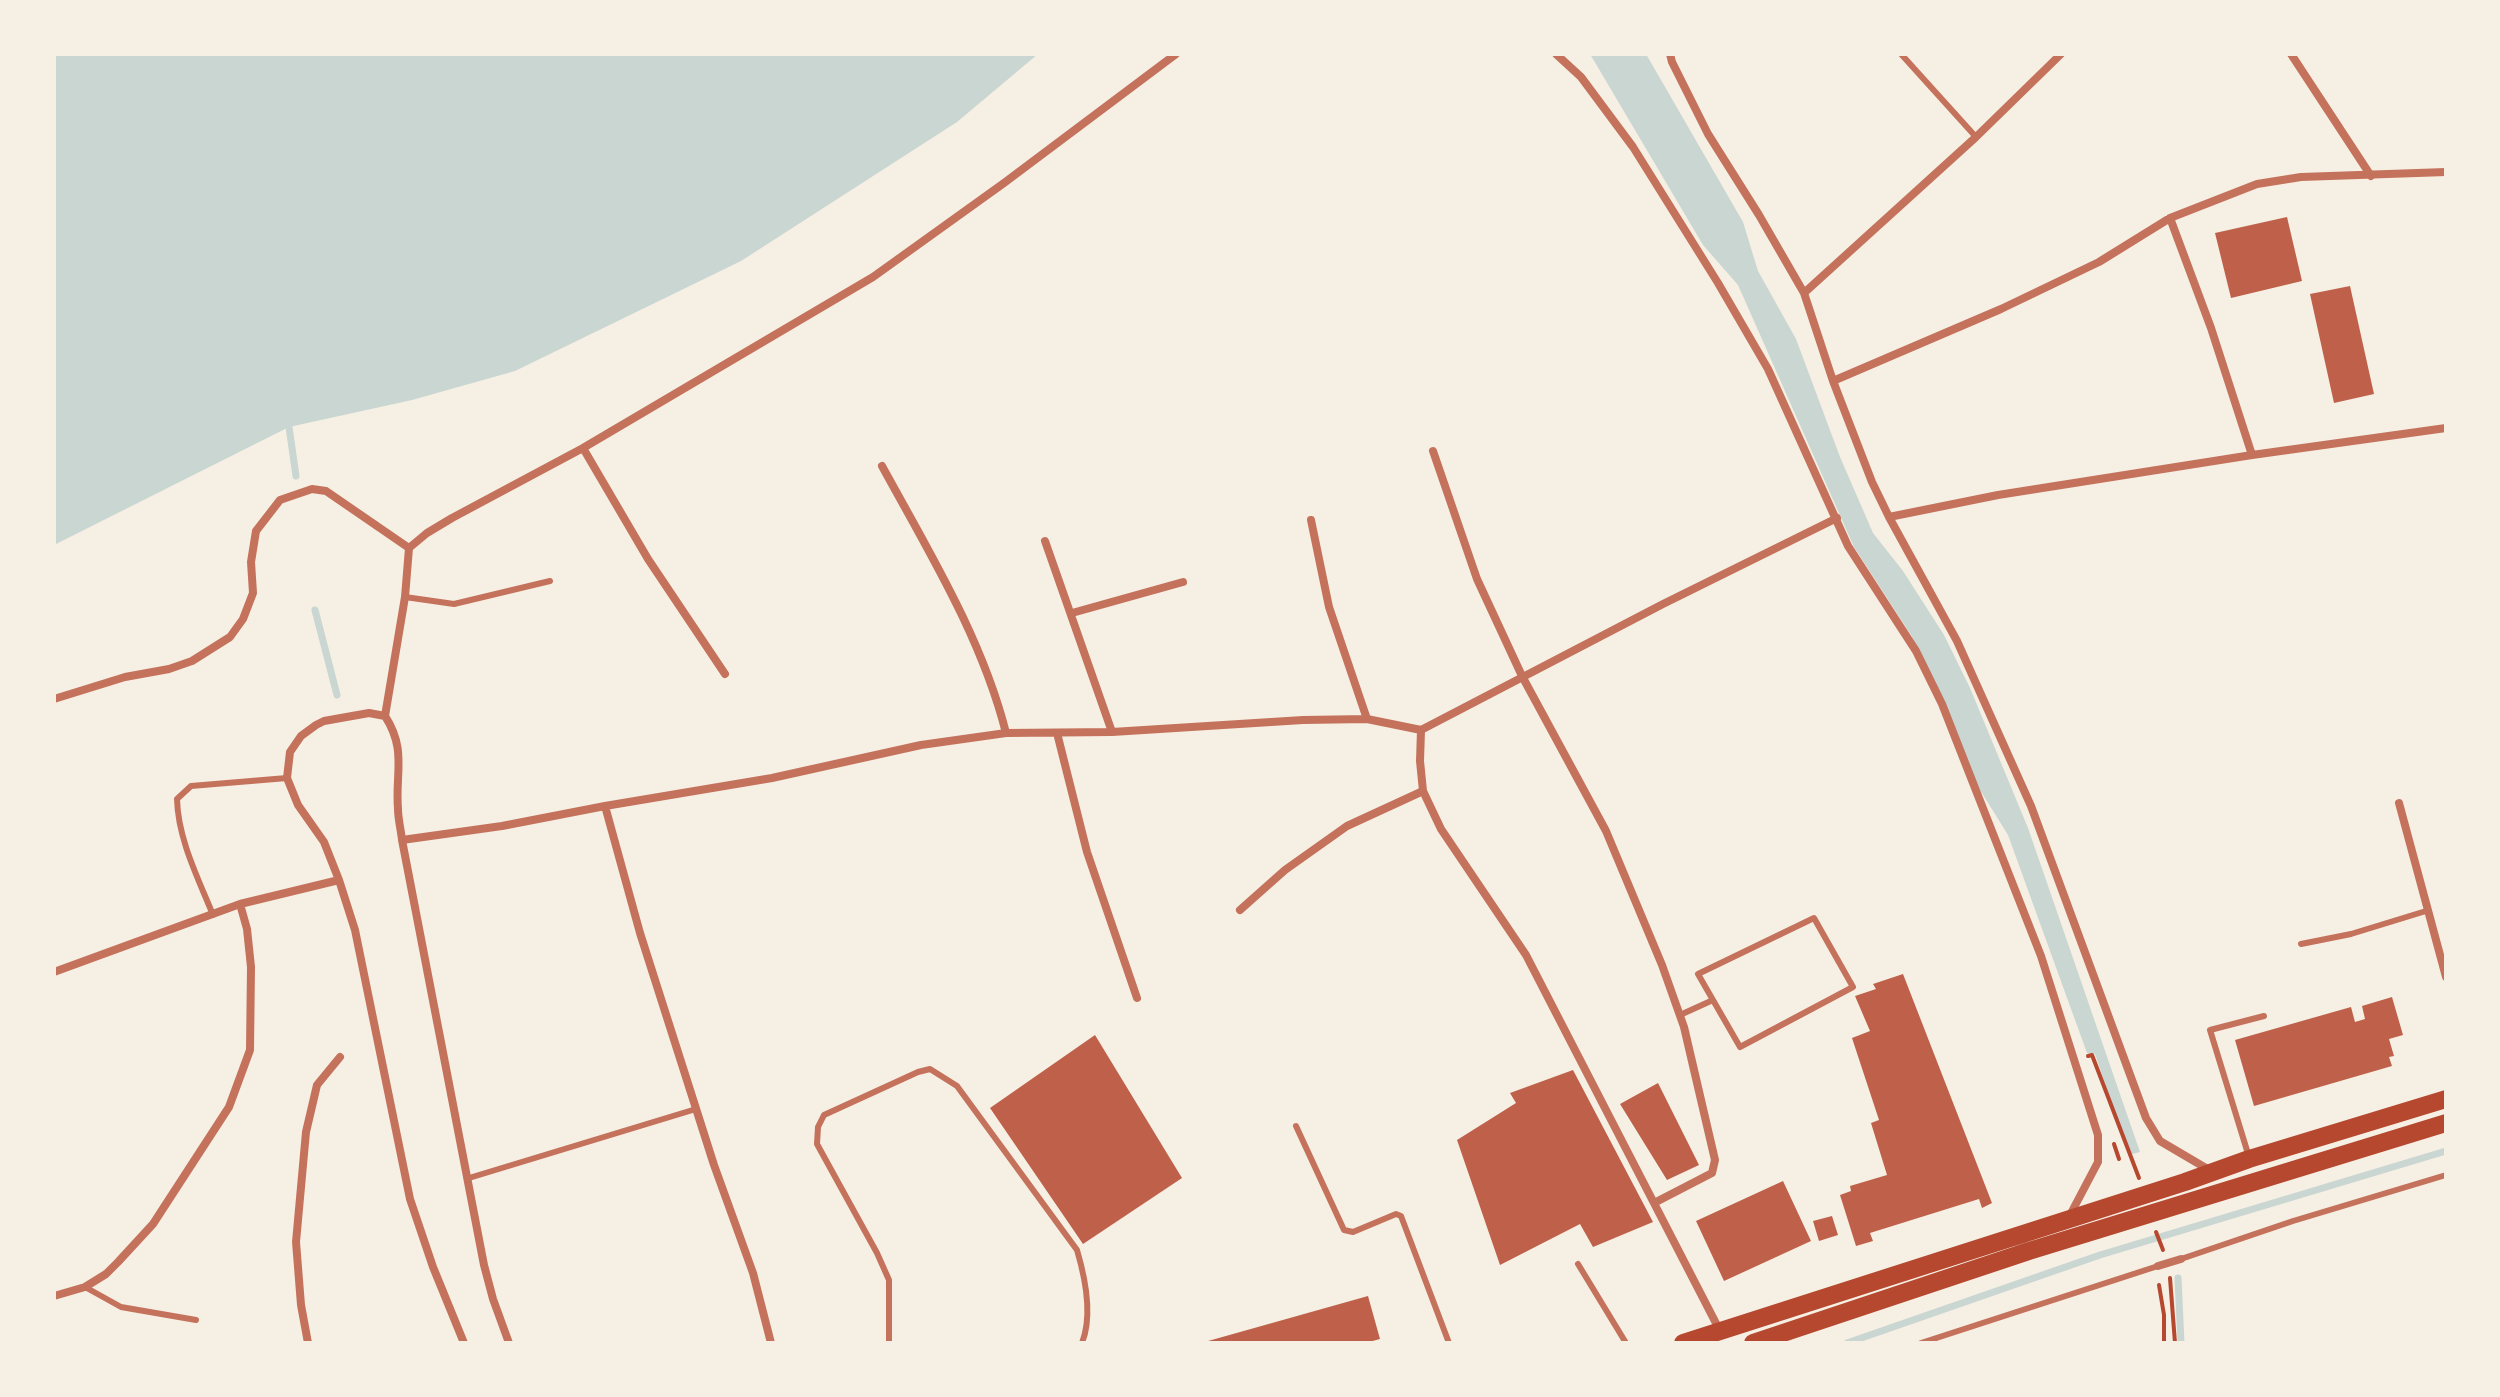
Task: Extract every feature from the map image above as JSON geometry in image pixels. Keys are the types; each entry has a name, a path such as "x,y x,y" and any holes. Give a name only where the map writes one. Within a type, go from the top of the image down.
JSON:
{"main road":[{"path":"1683,1343 2249,1159 2446,1099"},
{"path":"1753,1343 2102,1227 2446,1123"}],"street":[{"path":"509,1343 484,1265 402,840 398,809 399,749 394,730 385,716 405,597 409,548 452,518 583,448 873,277 1176,54"},
{"path":"1556,54 1581,77 1633,147 1718,283 1768,369 1848,546 1916,651 1942,704 2041,956 2098,1135 2098,1162 2067,1220"},
{"path":"1670,54 1708,134 1804,293 1833,381 1872,482 1957,641 2031,806 2146,1118 2160,1141 2212,1172"},
{"path":"1804,293 1976,137 2061,54"},
{"path":"2291,54 2371,176"},
{"path":"1833,381 2001,309 2099,262 2170,218 2257,184 2301,177 2446,172"},
{"path":"2170,218 2211,328 2252,455"},
{"path":"1889,517 1998,495 2446,428"},
{"path":"583,448 648,559 725,674"},
{"path":"1433,451 1477,579 1522,676 1606,831 1680,1015 1715,1160 1712,1173 1704,1179 1654,1203"},
{"path":"882,466 954,597 998,700 1006,733"},
{"path":"54,699 125,677 181,665 230,637 243,619 253,593 251,562 256,531 280,500 312,489 326,491 409,548"},
{"path":"402,840 502,826 772,778 921,745 1006,733 1112,732 1367,719 1421,730 1837,518"},
{"path":"1311,520 1329,607 1367,719"},
{"path":"1045,541 1112,732"},
{"path":"1072,613 1183,582"},
{"path":"385,716 369,713 324,721 301,736 290,752 287,778 298,805 324,842 355,930 410,1199 464,1343"},
{"path":"1421,730 1423,791 1441,829 1526,955 1720,1331"},
{"path":"1057,733 1087,852 1137,998"},
{"path":"1240,910 1285,870 1347,826 1423,791"},
{"path":"2399,803 2446,977"},
{"path":"605,806 640,933 714,1165 753,1273 771,1343"},
{"path":"54,972 240,904 339,880"},
{"path":"54,1296 85,1287 106,1274 153,1224 229,1107 250,1050 251,967 247,929 240,904"},
{"path":"308,1343 301,1305 296,1242 306,1132 317,1085 340,1057"},
{"path":"2158,1266 2181,1259"}],"lane":[{"path":"1901,54 1976,137"},
{"path":"405,597 454,604 550,581"},
{"path":"213,915 186,848 177,799 191,786 287,778"},
{"path":"2301,944 2351,934 2426,911"},
{"path":"1814,918 1853,987 1740,1047 1713,1000 1698,974 1814,918"},
{"path":"1680,1015 1713,1000"},
{"path":"2249,1159 2210,1030 2264,1016"},
{"path":"889,1343 889,1280 817,1144 818,1127 824,1115 930,1069 957,1086 1077,1250 1083,1271 1086,1308 1086,1332 1082,1343"},
{"path":"469,1178 696,1109"},
{"path":"1296,1126 1344,1230 1353,1232 1396,1214 1401,1216 1449,1343"},
{"path":"2181,1259 2446,1175"},
{"path":"1578,1264 1626,1343"},
{"path":"1921,1343 2158,1266"},
{"path":"85,1287 121,1307 196,1320"}],"path":[{"path":"2170,1271 2175,1343"},
{"path":"2159,1285 2164,1315 2164,1343"}],"shaded area":[{"path":"54,54 1038,54 957,122 741,261 515,371 412,400 289,427 54,545"},
{"path":"1590,54 1646,54 1743,222 1758,271 1796,339 1840,457 1873,533 1903,571 1944,635 1970,688 2028,828 2140,1152 2129,1155 2095,1054 2087,1053 2008,835 1972,777 1945,703 1911,635 1854,547 1738,285 1703,245"}],"building":[{"path":"2287,217 2302,281 2231,298 2215,233"},
{"path":"2350,286 2374,394 2334,403 2310,294"},
{"path":"1903,974 1992,1203 1982,1208 1979,1199 1870,1233 1873,1241 1856,1246 1840,1195 1851,1191 1850,1186 1887,1175 1871,1123 1879,1120 1852,1038 1870,1031 1855,996 1876,989 1873,984"},
{"path":"2392,997 2403,1035 2389,1039 2394,1056 2389,1057 2392,1066 2254,1106 2235,1040 2351,1007 2355,1022 2365,1019 2362,1006"},
{"path":"1095,1035 1182,1178 1083,1244 990,1108"},
{"path":"1573,1070 1653,1222 1593,1247 1580,1224 1500,1265 1457,1140 1516,1103 1510,1093"},
{"path":"1658,1083 1699,1165 1667,1180 1620,1104"},
{"path":"1783,1181 1811,1241 1724,1281 1696,1221"},
{"path":"1832,1216 1838,1235 1819,1241 1813,1221"},
{"path":"1368,1296 1380,1339 1365,1343 1201,1343"}],"waterway":[{"path":"289,427 296,476"},
{"path":"315,610 337,695"},
{"path":"1847,1343 2100,1255 2446,1151"},
{"path":"2178,1278 2181,1343"}]}
